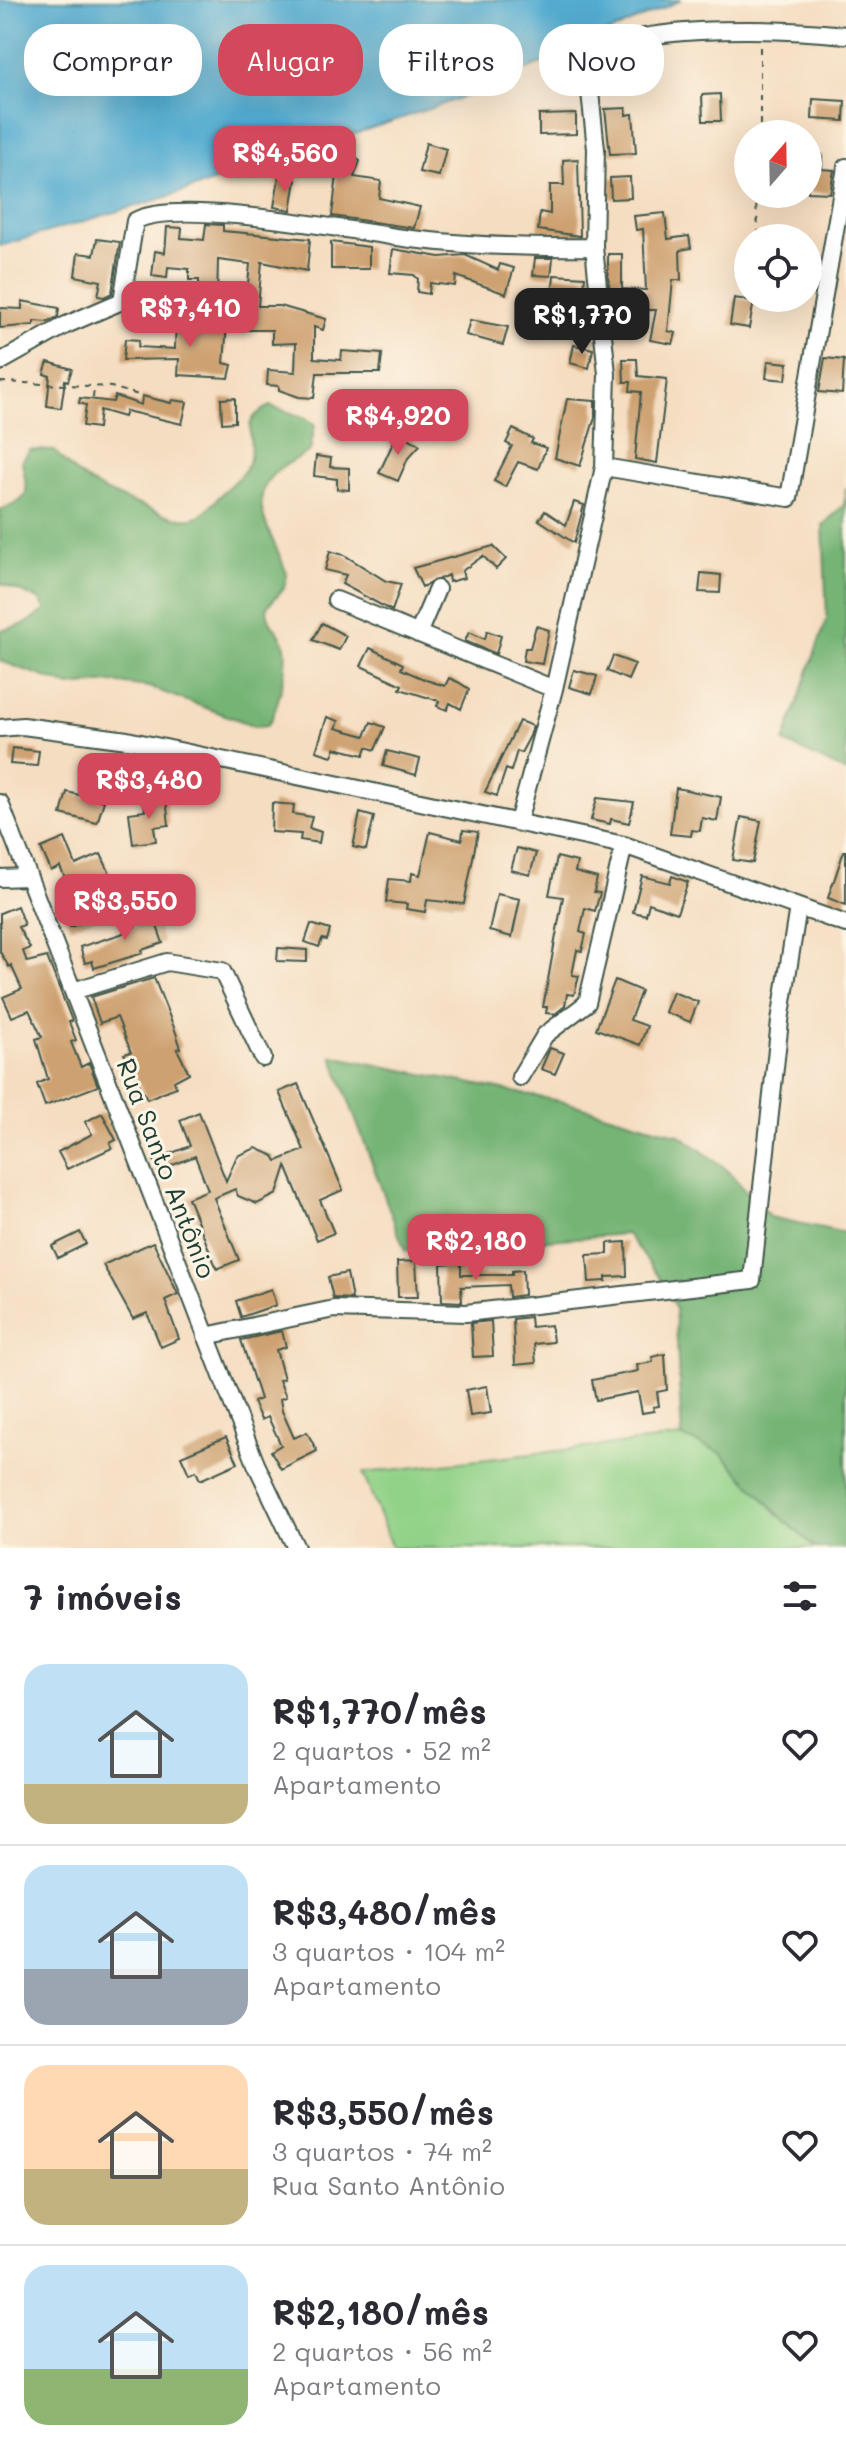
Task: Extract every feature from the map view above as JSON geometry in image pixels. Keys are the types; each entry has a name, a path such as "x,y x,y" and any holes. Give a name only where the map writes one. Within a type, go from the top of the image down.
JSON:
{"street":[{"path":"518,822 554,689 604,467 607,374 594,247 596,149 590,92 593,68 601,51 641,36 760,30 846,35"},
{"path":"604,467 789,498 846,167"},
{"path":"0,362 66,325 122,301 135,221 161,212 307,222 412,239 533,248 594,247"},
{"path":"418,634 437,589"},
{"path":"336,600 554,689"},
{"path":"0,728 23,726 127,740 624,845 846,924"},
{"name":"Rua Santo Antônio","path":"0,803 256,1464 296,1548"},
{"path":"520,1077 545,1035 587,1003 624,845"},
{"path":"0,878 28,877"},
{"path":"206,1336 334,1309 466,1313 752,1280 780,1021 798,907"},
{"path":"73,991 167,962 222,971 263,1058"}],"path":[{"path":"760,30 760,120"},
{"path":"0,382 94,386 142,396"},
{"path":"93,398 94,386"},
{"path":"126,398 129,393"}],"green space":[{"path":"270,406 306,418 315,425 310,451 277,471 267,483 262,496 266,523 287,576 284,588 267,607 270,621 285,648 279,696 268,725 255,726 149,687 110,682 70,686 0,661 0,631 25,624 46,610 39,599 0,583 0,510 24,496 26,486 22,460 30,450 55,451 82,477 125,499 170,516 195,517 209,508 245,470 250,458 251,422"},
{"path":"846,487 846,772 784,742 827,618 823,525 844,505"},
{"path":"332,1056 565,1102 680,1135 725,1168 770,1217 846,1233 846,1548 816,1548 782,1518 720,1452 682,1437 675,1307 660,1278 627,1234 405,1251"},
{"path":"682,1437 720,1452 782,1518 816,1548 392,1548 363,1473"}],"water":[{"path":"0,0 681,0 628,24 539,24 539,64 523,71 523,24 379,24 379,96 467,96 170,196 0,246"}],"building":[{"path":"720,94 721,121 703,121 702,95"},
{"path":"813,99 845,101 844,121 812,119"},
{"path":"626,108 626,115 633,114 636,153 610,154 605,109"},
{"path":"576,114 576,134 539,135 539,115"},
{"path":"426,143 446,149 439,176 419,172"},
{"path":"351,154 360,161 354,177 381,181 379,198 420,207 414,228 332,216 337,175 343,176 342,160"},
{"path":"578,159 580,236 538,230 540,212 550,214 550,185 564,185 563,160"},
{"path":"822,169 834,170 830,193 822,193"},
{"path":"279,177 296,180 291,210 274,207"},
{"path":"630,177 631,198 611,199 610,178"},
{"path":"665,213 668,239 689,236 691,248 680,250 681,280 673,280 668,331 676,333 673,344 650,340 656,310 612,310 608,276 608,254 622,254 622,289 646,290 643,229 636,230 634,216"},
{"path":"206,224 223,225 223,231 310,239 307,271 262,262 258,306 280,306 326,319 323,330 314,327 314,358 341,360 342,351 382,354 380,373 317,373 314,398 299,397 279,390 279,386 267,385 268,370 295,372 296,343 272,344 272,330 243,330 250,264 218,260 217,300 199,299 199,280 189,280 189,269 168,267 167,278 152,276 155,251 165,253 167,227 182,228 181,238 204,240"},
{"path":"97,239 120,242 112,293 104,297 98,296 101,281 75,276 78,253 94,255"},
{"path":"331,242 369,247 369,269 331,269"},
{"path":"393,249 440,257 465,255 498,270 500,264 514,268 506,294 456,276 455,286 430,283 429,294 417,292 418,279 414,275 390,273"},
{"path":"535,258 553,258 551,276 533,275"},
{"path":"554,275 585,277 583,300 552,298"},
{"path":"140,289 156,289 155,307 169,308 168,322 137,320"},
{"path":"734,298 734,312 752,312 749,328 730,325"},
{"path":"22,301 59,308 58,317 48,322 34,321 34,325 0,328 0,308 22,309"},
{"path":"176,314 192,315 192,322 227,324 224,363 232,365 229,378 178,375 179,359 123,360 125,339 139,340 138,347 175,349"},
{"path":"470,320 508,327 503,345 466,335"},
{"path":"574,345 593,349 589,368 570,363"},
{"path":"825,358 844,360 842,394 819,392"},
{"path":"623,359 637,359 638,376 667,379 657,463 635,459 641,392 630,391 631,382 624,382"},
{"path":"768,361 788,363 786,380 766,378"},
{"path":"48,362 72,369 68,381 65,380 61,408 47,406 50,376 44,374"},
{"path":"115,396 141,405 142,396 171,403 172,400 187,402 182,424 126,411 124,417 100,410 98,428 83,426 86,405 79,403 80,398 113,402"},
{"path":"235,398 235,422 222,423 221,399"},
{"path":"567,399 595,401 595,417 580,466 555,458"},
{"path":"513,429 533,439 531,443 546,448 538,469 518,462 505,487 494,481 512,446 506,443"},
{"path":"398,432 420,445 408,458 398,481 379,473"},
{"path":"316,456 331,458 330,467 349,468 349,490 337,489 337,479 314,476"},
{"path":"574,502 584,505 574,543 539,520 545,511 566,525"},
{"path":"493,546 506,559 496,569 483,556 462,571 464,578 449,582 448,575 422,587 413,568"},
{"path":"330,551 344,555 386,581 401,584 392,611 342,584 346,575 325,570"},
{"path":"701,573 721,575 720,593 699,592"},
{"path":"322,623 346,636 339,650 313,640"},
{"path":"536,626 549,630 542,664 523,661 525,648 530,648"},
{"path":"487,631 501,636 496,654 465,641 469,632 485,639"},
{"path":"370,648 403,664 401,669 426,680 445,686 449,678 469,689 461,709 450,703 447,710 437,706 439,701 400,689 402,685 361,666"},
{"path":"613,656 635,664 628,680 607,671"},
{"path":"574,670 597,676 592,694 569,687"},
{"path":"327,717 339,721 336,728 365,736 371,722 385,727 375,750 367,747 364,755 335,748 332,756 316,751"},
{"path":"519,721 533,726 530,736 521,753 517,751 511,771 506,769 497,796 485,792"},
{"path":"12,748 39,751 37,766 10,764"},
{"path":"387,751 420,759 416,775 383,766"},
{"path":"676,788 721,797 717,821 702,818 700,831 692,830 691,836 670,834"},
{"path":"67,792 104,801 97,823 61,814"},
{"path":"166,798 169,825 154,827 156,841 133,844 129,813 145,811 144,801"},
{"path":"597,798 634,802 629,823 611,819 610,824 591,820"},
{"path":"272,803 294,805 293,814 312,817 309,828 321,832 319,843 300,840 301,834 271,832"},
{"path":"360,813 374,817 366,850 353,847"},
{"path":"741,817 761,821 753,863 733,860"},
{"path":"463,830 478,832 464,904 427,900 425,912 406,909 407,904 386,902 389,879 411,881 412,873 420,875 430,832 462,840"},
{"path":"65,838 76,865 101,854 110,874 95,881 107,909 101,912 103,916 70,927 58,899 72,893 60,867 51,871 41,848"},
{"path":"517,848 536,853 530,875 511,870"},
{"path":"846,851 846,905 828,898"},
{"path":"557,857 577,862 575,872 597,878 594,892 600,893 595,911 585,908 580,932 586,934 582,951 577,950 572,975 579,976 574,995 567,994 565,1006 555,1014 546,1013 547,1007 543,1007 563,897 549,895"},
{"path":"642,876 670,883 672,876 688,882 677,913 649,903 646,915 633,912"},
{"path":"497,894 520,899 512,937 489,931"},
{"path":"17,906 24,925 18,927 30,948 23,951 27,962 47,957 72,1021 69,1022 76,1040 71,1042 81,1067 89,1063 98,1086 45,1106 37,1084 48,1079 36,1039 42,1037 29,1010 12,1017 3,997 22,989 11,965 9,967 0,952 0,913"},
{"path":"151,909 163,943 142,950 143,953 94,968 92,961 85,963 80,947 136,926 132,916"},
{"path":"311,924 330,930 327,940 322,939 319,947 305,942"},
{"path":"278,948 307,950 307,962 277,961"},
{"path":"154,978 181,1048 177,1049 189,1073 174,1081 176,1087 147,1099 124,1054 131,1052 117,1017 100,1023 91,997"},
{"path":"615,980 641,991 630,1020 647,1026 640,1045 596,1029"},
{"path":"673,992 698,1002 690,1022 665,1012"},
{"path":"550,1048 564,1053 555,1074 541,1069"},
{"path":"298,1084 343,1190 320,1200 334,1233 317,1240 286,1166 277,1194 257,1204 238,1196 235,1189 214,1198 239,1260 217,1269 188,1198 208,1190 195,1156 158,1171 154,1160 190,1146 180,1120 199,1112 226,1181 237,1156 256,1148 274,1156 277,1161 304,1150 279,1092"},
{"path":"102,1113 116,1140 110,1143 112,1148 67,1169 58,1152 92,1134 85,1122"},
{"path":"80,1232 86,1244 58,1258 52,1246"},
{"path":"153,1242 178,1294 165,1300 179,1339 161,1347 147,1313 133,1319 103,1265"},
{"path":"626,1242 627,1276 589,1282 587,1255 608,1254 608,1243"},
{"path":"416,1261 418,1297 398,1297 397,1262"},
{"path":"461,1263 461,1275 512,1275 512,1271 523,1270 524,1295 509,1297 508,1285 461,1287 462,1302 442,1301 441,1264"},
{"path":"347,1273 352,1299 333,1298 328,1277"},
{"path":"271,1289 276,1305 241,1317 236,1301"},
{"path":"530,1317 531,1327 551,1325 553,1342 534,1344 536,1363 515,1365 513,1319"},
{"path":"491,1321 493,1356 473,1357 471,1323"},
{"path":"282,1331 286,1347 276,1350 284,1379 279,1380 286,1397 280,1399 282,1411 294,1438 307,1432 317,1451 281,1469 271,1451 281,1445 268,1417 261,1420 253,1402 260,1399 241,1340"},
{"path":"665,1354 667,1390 657,1392 659,1406 653,1407 654,1411 642,1413 638,1392 596,1400 592,1380 638,1371 637,1365 653,1362 652,1357"},
{"path":"487,1386 491,1413 470,1416 466,1390"},
{"path":"226,1437 238,1463 200,1480 196,1471 189,1474 181,1456"}]}
